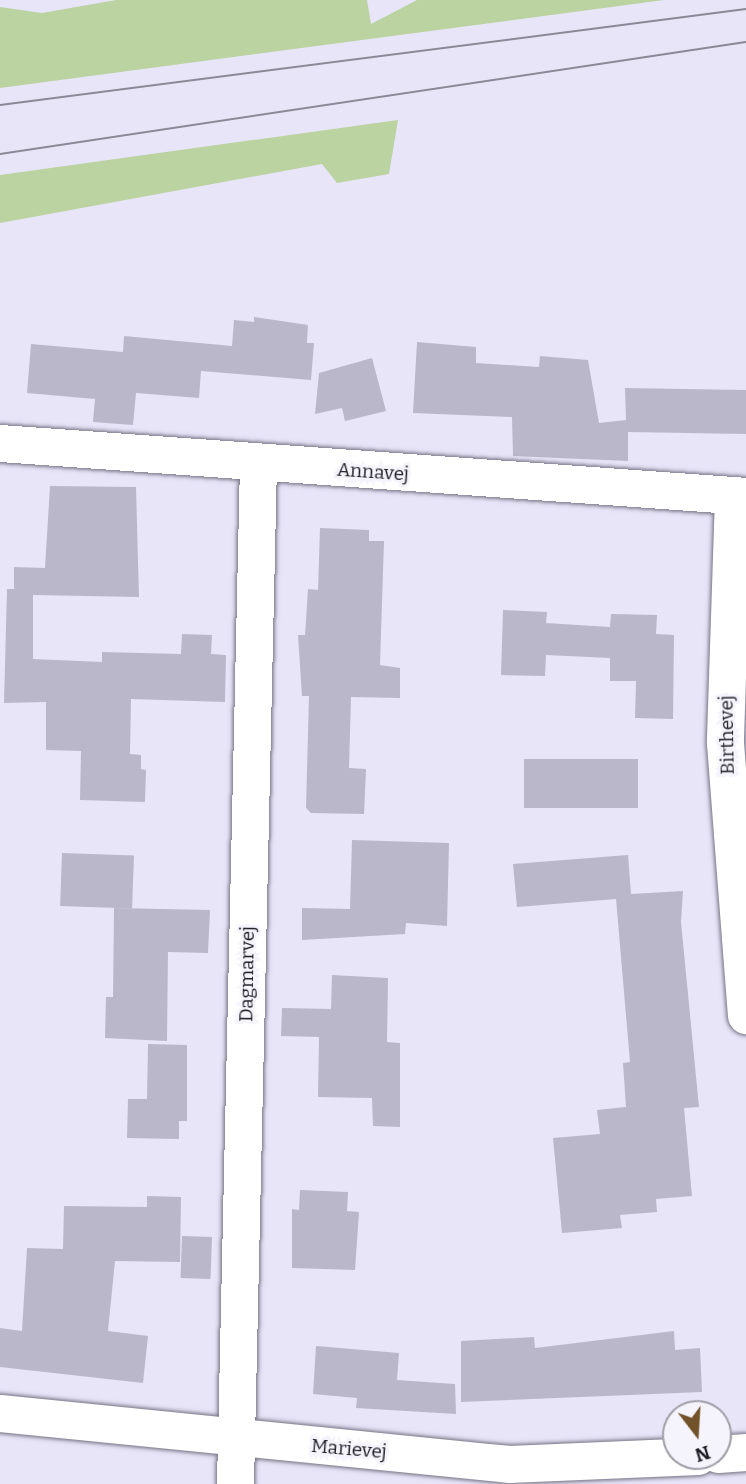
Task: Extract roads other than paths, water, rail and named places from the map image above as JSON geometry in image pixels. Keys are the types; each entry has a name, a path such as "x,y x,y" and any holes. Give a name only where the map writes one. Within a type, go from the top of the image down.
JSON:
{"street":[{"name":"Annavej","path":"0,443 258,464 739,496"},
{"name":"Dagmarvej","path":"235,1484 258,464"},
{"name":"Birthevej","path":"739,496 725,743 746,1015"},
{"name":"Marievej","path":"0,1413 509,1464 662,1458"}],"tram line":[{"path":"0,105 746,9"},
{"path":"0,154 746,42"}]}
